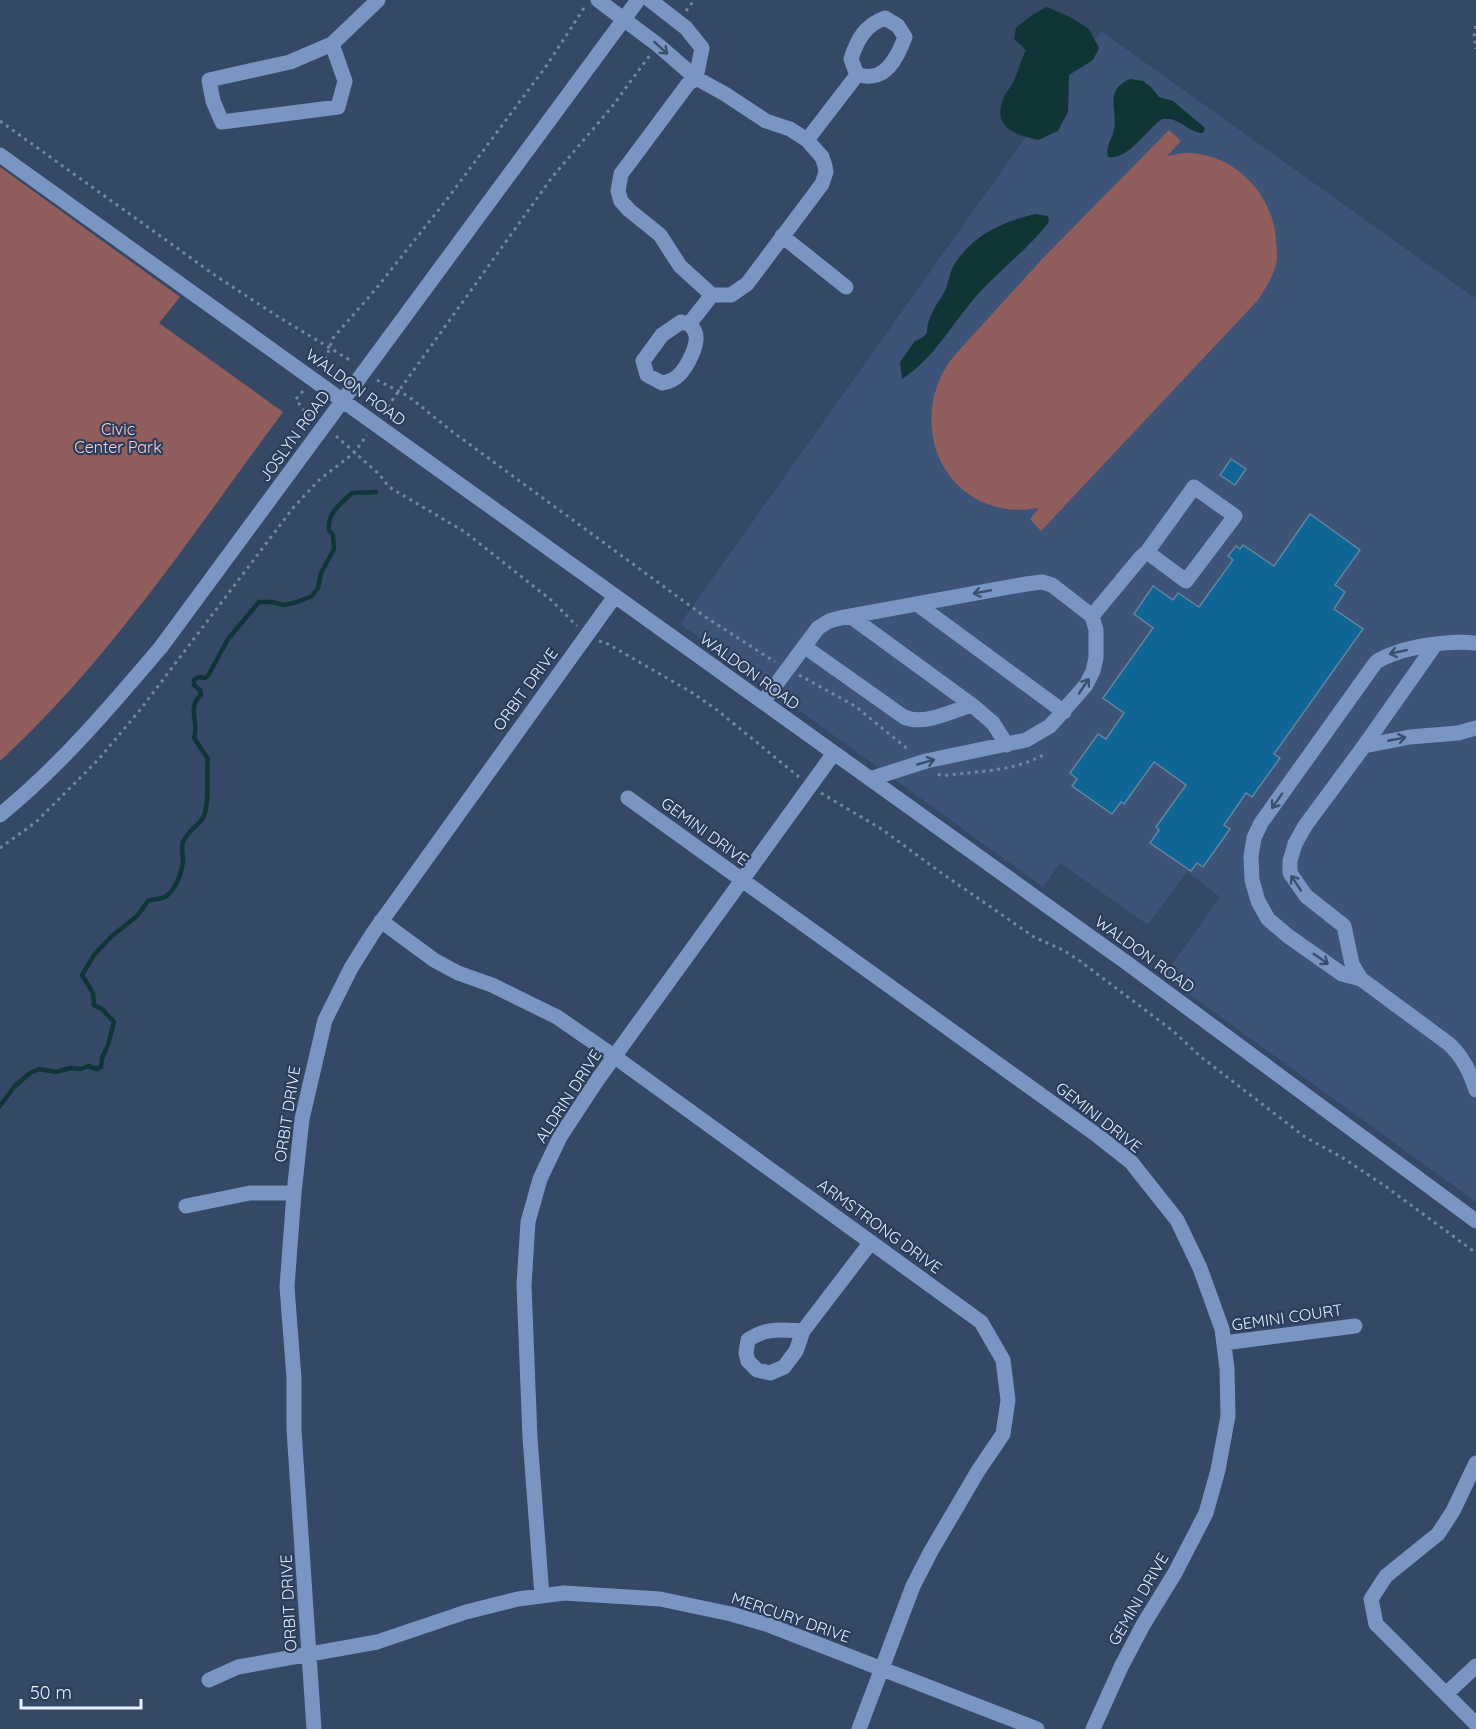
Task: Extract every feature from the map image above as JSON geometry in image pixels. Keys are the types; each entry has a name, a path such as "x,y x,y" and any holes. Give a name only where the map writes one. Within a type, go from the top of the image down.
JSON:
{"street":[{"path":"332,44 345,81 338,107 222,122 213,101 209,80 290,62 332,44 378,0"},
{"path":"598,0 658,45 696,78 766,121 790,129 807,140 822,157 825,177 747,284 739,291 724,297 712,295 680,266 660,235 629,210 621,201 618,191 621,174 688,84 696,78 702,48 686,28 650,0"},
{"name":"JOSLYN ROAD","path":"0,815 103,716 161,647 638,0"},
{"path":"807,140 857,75"},
{"name":"WALDON ROAD","path":"0,155 1154,982 1476,1221"},
{"path":"782,236 846,287"},
{"path":"689,324 712,295"},
{"path":"1092,616 1147,552 1194,487 1234,516 1186,581 1147,552"},
{"path":"763,702 818,628 829,621 1042,582 1052,585 1092,616 1096,658 1093,671 1086,685 1064,712 1041,733 1026,740 923,762 870,779"},
{"name":"ORBIT DRIVE","path":"314,1729 287,1287 302,1119 325,1020 351,968 381,921 615,596"},
{"path":"916,604 1064,712"},
{"path":"850,616 972,705 993,723 1007,745"},
{"path":"1361,979 1342,974 1268,919 1258,901 1252,880 1251,856 1254,838 1261,823 1376,662 1389,654 1435,645 1460,641 1476,643"},
{"path":"1435,645 1305,826 1294,844 1290,873 1306,896 1344,926 1352,964 1361,979 1454,1049 1469,1070 1476,1090"},
{"path":"805,647 912,721 923,720 972,705"},
{"path":"1364,746 1410,737 1458,733 1476,728"},
{"name":"ALDRIN DRIVE","path":"542,1596 530,1438 524,1285 528,1222 540,1179 560,1137 615,1057 834,753"},
{"name":"GEMINI DRIVE","path":"628,798 1098,1136 1131,1162 1177,1220 1200,1268 1222,1329 1227,1369 1228,1416 1218,1470 1206,1513 1175,1573 1121,1667 1094,1729"},
{"name":"ARMSTRONG DRIVE","path":"381,921 434,960 557,1017 981,1322 1003,1360 1008,1400 1003,1434 978,1471 913,1586 859,1729"},
{"path":"186,1206 250,1193 294,1193"},
{"path":"804,1331 871,1242"},
{"name":"GEMINI COURT","path":"1224,1343 1355,1326"},
{"path":"1476,1463 1453,1511 1438,1534 1386,1576 1371,1599 1376,1624 1476,1724"},
{"name":"MERCURY DRIVE","path":"209,1680 238,1666 377,1642 466,1611 518,1599 564,1593 660,1599 766,1624 1038,1729"},
{"path":"1446,1694 1476,1666"}],"path":[{"path":"677,21 694,0"},
{"path":"1476,26 1473,33 1476,49"},
{"path":"0,848 36,822 98,760 140,710 293,508 319,480 354,453 553,176 611,108 658,45"},
{"path":"0,121 216,276 398,392 408,396 454,433 704,616 788,669 855,706 942,776 1013,768 1047,753"}],"shaded area":[{"path":"1047,7 1072,18 1089,29 1099,48 1093,60 1069,75 1068,112 1058,131 1038,140 1008,128 1003,123 1001,108 1026,50 1014,39 1016,28"},
{"path":"1101,31 1476,299 1476,1202 1164,976 1220,897 1187,872 1148,925 1060,863 1043,887 680,624"},
{"path":"1130,79 1143,81 1159,97 1173,101 1205,128 1203,133 1173,120 1162,119 1123,154 1108,157 1108,146 1115,122 1114,95 1122,84"},
{"path":"1035,214 1048,216 1049,222 1033,241 980,292 934,350 902,379 900,362 915,341 927,333 931,316 945,291 952,269 959,257 987,232 1011,221"}],"green space":[{"path":"1169,130 1181,141 1167,156 1185,153 1219,160 1248,179 1259,192 1268,207 1273,224 1277,262 1257,301 1041,531 1030,519 1039,508 1011,510 982,502 961,488 946,471 936,449 932,426 933,402 940,379 953,357 1043,258"},
{"name":"Civic Center Park","path":"0,167 180,297 159,323 283,412 183,549 114,638 40,722 0,761"}],"building":[{"path":"1231,459 1246,469 1235,485 1220,475"},
{"path":"1310,514 1360,550 1335,585 1345,592 1334,609 1363,629 1274,754 1280,758 1252,797 1246,793 1224,825 1230,829 1203,867 1197,863 1191,871 1150,843 1159,830 1156,827 1186,785 1154,762 1124,804 1121,802 1112,814 1072,786 1077,779 1070,773 1098,734 1106,739 1124,713 1103,698 1153,628 1134,614 1153,586 1173,600 1178,593 1199,607 1233,560 1228,556 1236,546 1240,549 1243,545 1274,566"}],"waterway":[{"path":"0,1106 14,1087 30,1073 39,1069 56,1072 70,1068 81,1069 88,1066 97,1069 101,1067 114,1022 102,1009 94,1005 93,993 82,975 94,955 112,936 137,916 148,901 169,894 181,870 183,842 201,821 205,812 208,759 194,738 196,727 194,705 201,695 200,690 194,685 194,680 208,676 228,639 259,602 284,605 312,596 318,588 321,573 334,549 333,535 329,530 332,513 352,493 376,492"}]}
